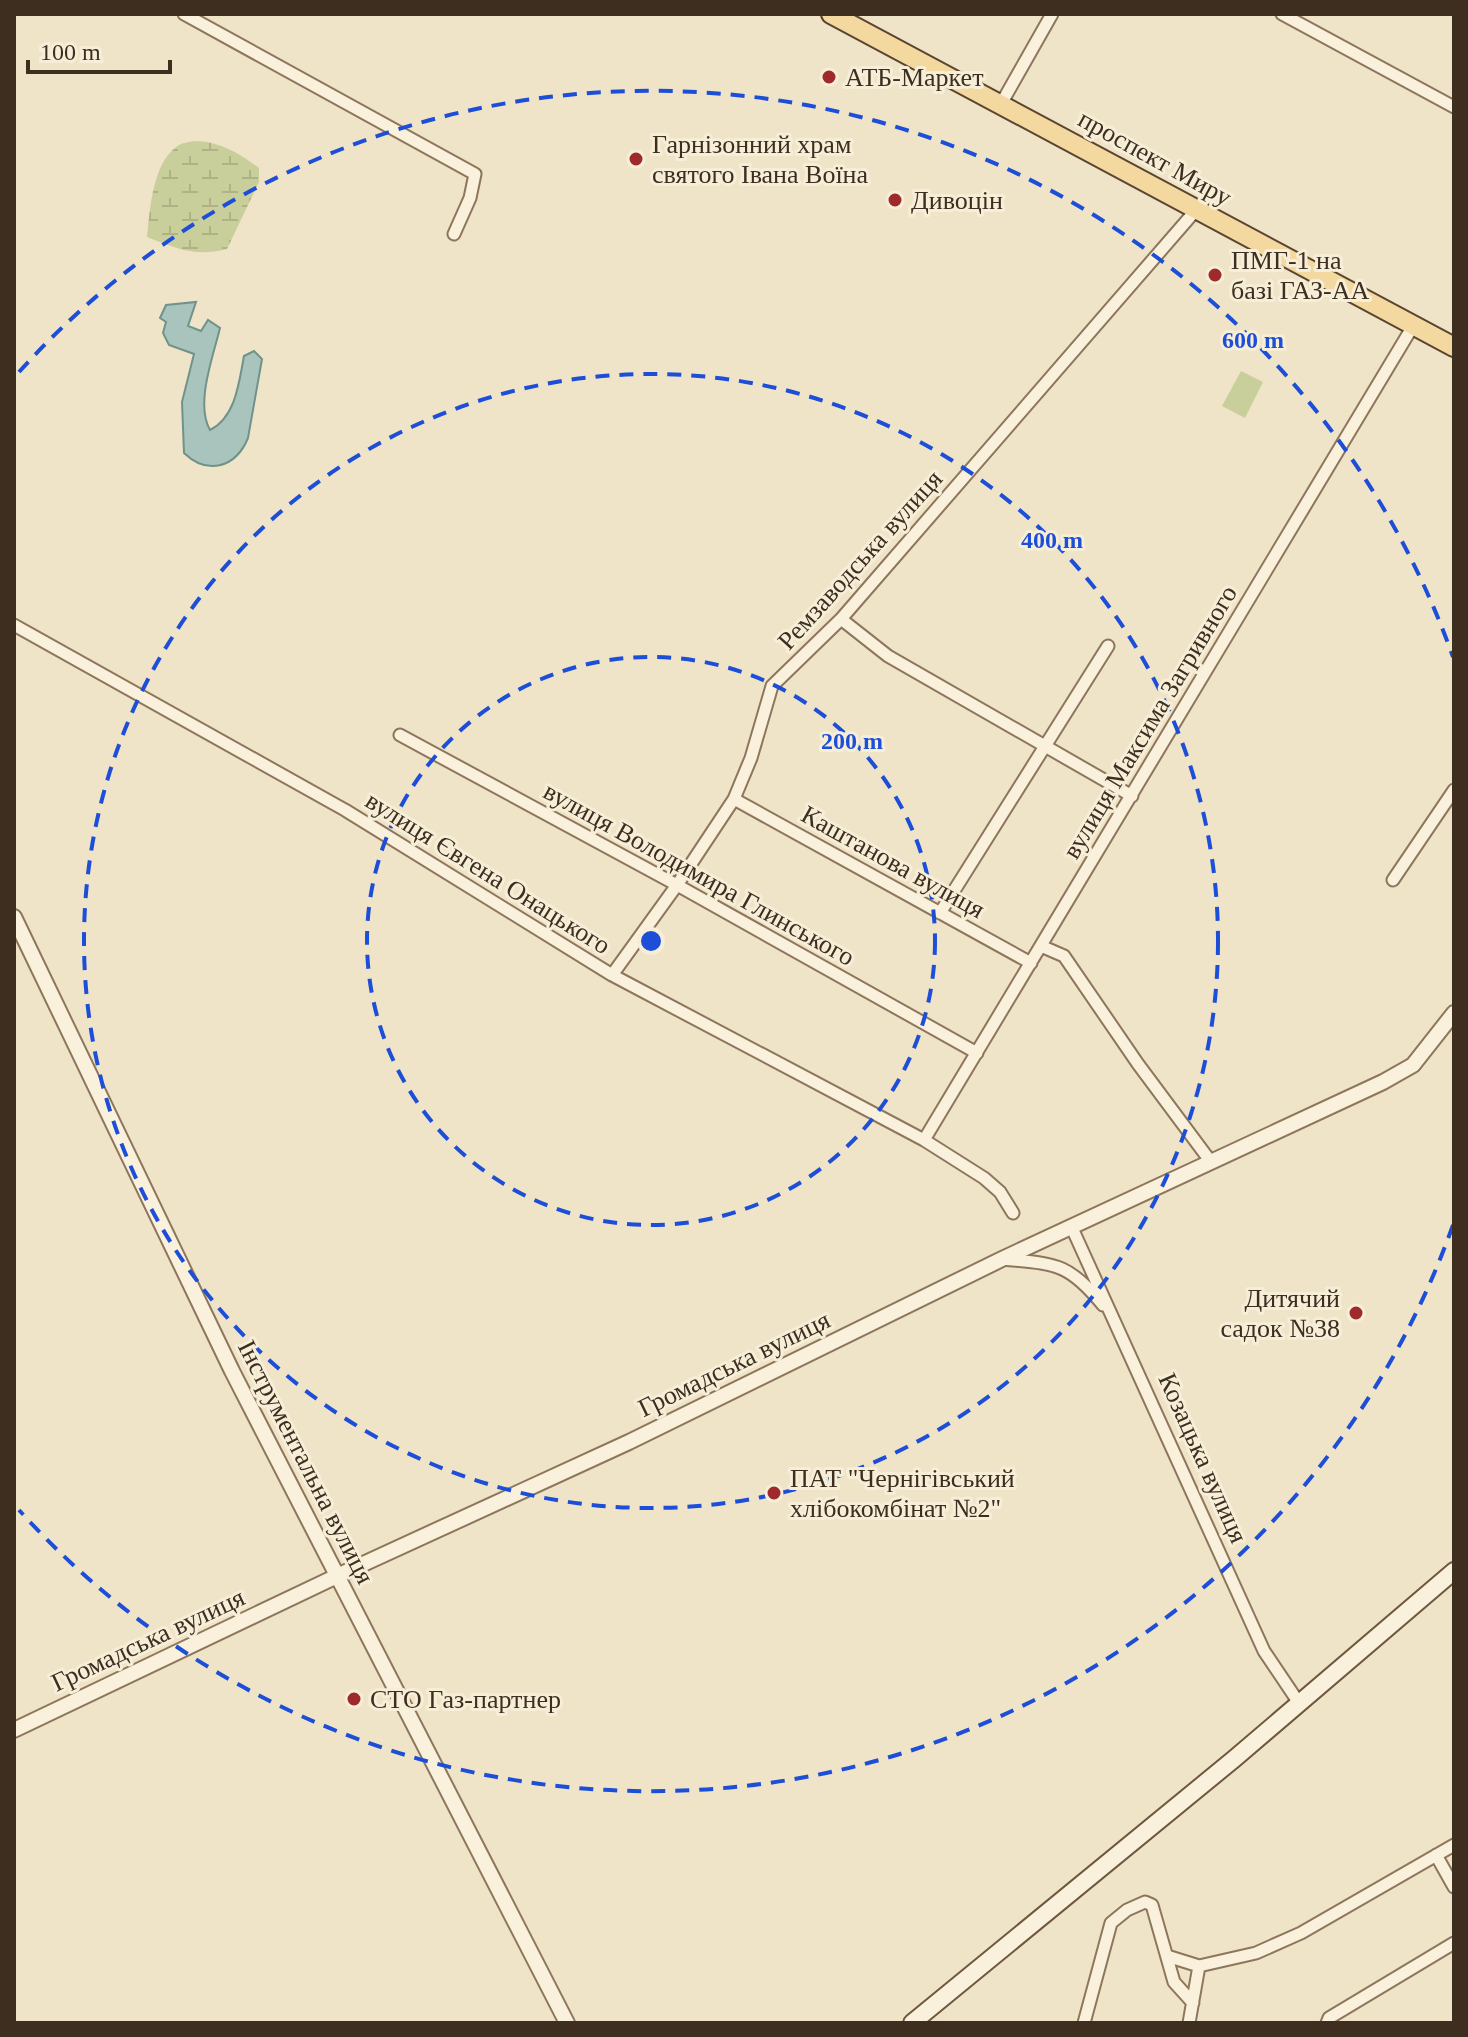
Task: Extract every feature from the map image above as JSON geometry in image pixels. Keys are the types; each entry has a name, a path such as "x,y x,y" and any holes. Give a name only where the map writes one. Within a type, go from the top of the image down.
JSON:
{"main road":[{"name":"проспект Миру","path":"831,14 1454,347"},
{"path":"912,2023 1106,1866 1454,1571"}],"street":[{"path":"184,14 475,174 470,198 454,234"},
{"path":"1001,104 1052,14"},
{"path":"1282,14 1454,107"},
{"name":"Ремзаводська вулиця","path":"612,975 734,799 751,758 772,686 841,619 1196,210"},
{"name":"вулиця Максима Загривного","path":"924,1140 1413,326"},
{"path":"841,619 888,656 1132,796"},
{"name":"вулиця Євгена Онацького","path":"14,625 345,810 612,975 924,1140 984,1178 1000,1192 1013,1213"},
{"path":"940,913 1108,646"},
{"name":"вулиця Володимира Глинського","path":"400,735 977,1053"},
{"path":"1393,880 1454,790"},
{"name":"Каштанова вулиця","path":"734,799 1031,963"},
{"name":"Інструментальна вулиця","path":"14,917 232,1371 567,2023"},
{"path":"1041,946 1064,956 1138,1064 1211,1162"},
{"name":"Громадська вулиця","path":"14,1730 337,1576 619,1447 1002,1259 1383,1082 1413,1065 1454,1013"},
{"name":"Козацька вулиця","path":"1072,1228 1264,1651 1299,1703"},
{"path":"1002,1259 1045,1263 1075,1274 1113,1318"},
{"path":"1167,1956 1199,1966 1256,1953 1301,1933 1454,1845"},
{"path":"1436,1855 1454,1887"},
{"path":"1084,2023 1111,1923 1127,1910 1145,1902 1152,1905 1174,1982 1193,2003"},
{"path":"1327,2023 1329,2018 1454,1943"},
{"path":"1189,2023 1199,1966"}],"green space":[{"path":"194,141 228,149 259,168 259,182 227,249 195,252 147,237 151,202 162,165 178,146"},
{"path":"1241,371 1263,382 1245,418 1222,406"}],"water":[{"path":"196,302 188,326 201,331 208,320 220,328 205,394 204,407 210,430 226,417 231,408 244,356 254,351 262,359 248,438 229,462 212,466 193,460 184,453 182,402 194,354 169,345 163,333 166,322 160,318 166,305"}],"place":[{"name":"АТБ-Маркет","path":"829,77"},
{"name":"Гарнізонний храм святого Івана Воїна","path":"636,159"},
{"name":"Дивоцін","path":"895,200"},
{"name":"ПМГ-1 на базі ГАЗ-АА","path":"1215,275"},
{"name":"Дитячий садок №38","path":"1356,1313"},
{"name":"ПАТ \"Чернігівський хлібокомбінат №2\"","path":"774,1493"},
{"name":"СТО Газ-партнер","path":"354,1699"}]}
